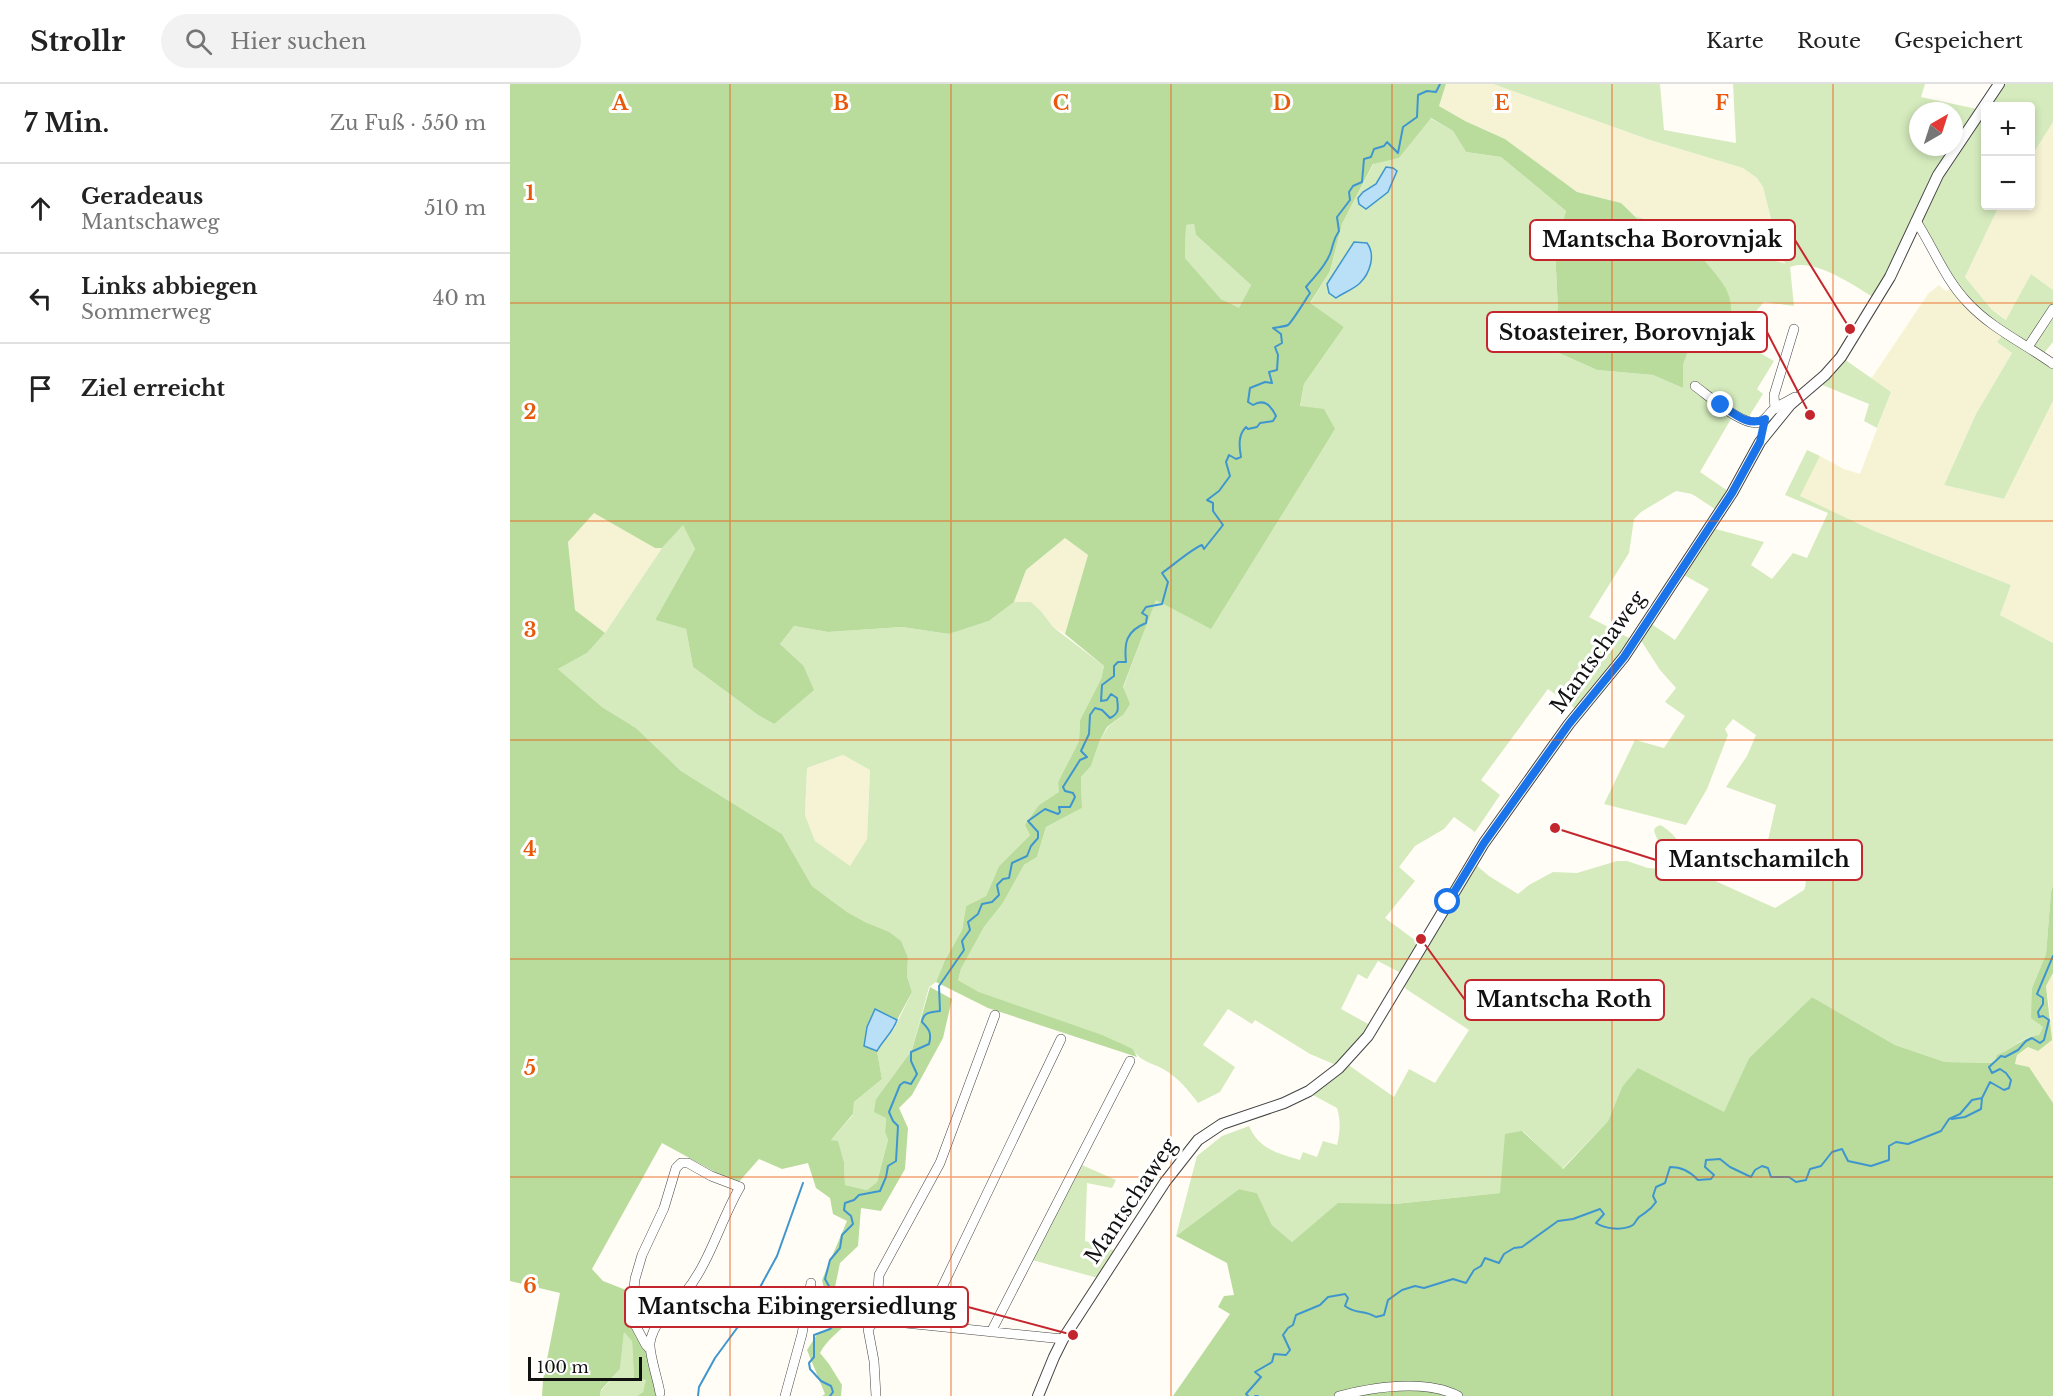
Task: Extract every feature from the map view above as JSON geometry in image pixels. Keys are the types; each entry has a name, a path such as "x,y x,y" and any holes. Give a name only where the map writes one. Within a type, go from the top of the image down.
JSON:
{"street":[{"name":"Mantschaweg","path":"1038,1396 1049,1366 1063,1339 1165,1182 1198,1140 1221,1124 1284,1103 1309,1091 1330,1076 1368,1036 1484,843 1569,724 1624,657 1732,493 1760,442 1790,405 1837,362 1857,333 1890,277 1928,193 1999,84"},
{"path":"1916,220 1966,301 1997,328 2053,364"},
{"path":"2028,347 2053,309"},
{"path":"1775,409 1773,395 1794,329"},
{"path":"1695,386 1746,421 1758,423 1775,409 1808,390"},
{"path":"1760,442 1765,419"},
{"path":"876,1396 874,1360 868,1329 876,1320 879,1275 940,1163 995,1016"},
{"path":"924,1325 1061,1040"},
{"path":"991,1332 1130,1061"},
{"path":"650,1349 646,1346 631,1317 637,1271 664,1208 674,1171 678,1165 687,1162 711,1176 740,1187 703,1263 686,1292 655,1328 650,1349 660,1393"},
{"path":"785,1396 802,1335 811,1283"},
{"path":"876,1320 1063,1339"},
{"path":"1339,1396 1411,1386 1438,1389 1458,1396"}],"shaded area":[{"path":"1446,84 1493,84 1650,140 1743,168 1757,178 1763,187 1785,265 1635,216 1621,203 1577,192 1505,139 1439,106"},
{"path":"2053,122 2053,290 2031,274 2007,320 1992,310 1965,277 1997,210 2035,210 2035,151"},
{"path":"1939,285 1947,292 1951,285 1983,322 2002,336 1998,342 2012,353 1976,414 1944,485 2004,499 2053,401 2053,643 2000,615 2011,585 1872,530 1799,496 1820,456 1844,469 1860,474 1891,392 1871,379 1928,294"},
{"path":"594,512 655,548 662,548 605,633 575,610 568,542"},
{"path":"1065,538 1088,555 1065,634 1053,627 1031,602 1014,602 1026,570"},
{"path":"843,755 870,770 867,839 850,867 815,841 805,815 807,768"},
{"path":"2053,973 2053,1103 2029,1067 2015,1065 2017,1055 2028,1047 2038,1051 2051,1018 2046,986"}],"green space":[{"path":"510,84 1446,84 1439,106 1505,139 1577,192 1621,203 1674,254 1703,259 1728,294 1731,303 1730,324 1727,338 1690,346 1683,365 1683,388 1653,375 1597,370 1530,340 1493,337 1534,326 1558,311 1555,248 1566,211 1501,157 1466,152 1453,131 1431,118 1399,158 1373,164 1342,224 1330,271 1310,303 1344,327 1304,384 1300,406 1324,409 1335,429 1211,629 1156,600 1123,687 1130,704 1123,715 1107,727 1091,766 1081,777 1082,808 1046,827 1037,857 1024,865 1003,903 984,927 961,969 958,980 979,992 1102,1035 1133,1049 1137,1057 988,1008 936,982 962,930 966,906 986,896 999,866 1030,835 1025,825 1039,805 1059,792 1058,782 1079,741 1080,720 1101,679 1104,666 1065,634 1088,555 1065,538 1026,570 1014,602 989,621 949,634 902,627 828,632 794,626 780,644 803,665 814,690 774,724 758,715 693,667 686,629 655,620 695,549 683,525 662,548 655,548 594,513 568,542 575,610 605,633 587,653 558,669 602,707 636,728 681,771 782,834 812,886 847,912 889,932 901,941 908,958 907,976 912,992 897,1020 875,1009 864,1046 877,1051 882,1079 854,1102 853,1114 831,1140 838,1141 844,1162 845,1185 867,1190 877,1182 888,1140 885,1132 886,1118 874,1112 876,1099 912,1050 930,987 952,999 943,1038 912,1095 899,1108 908,1128 905,1169 881,1211 861,1208 858,1246 840,1263 835,1287 849,1320 820,1353 842,1385 841,1396 822,1396 825,1394 807,1350 818,1333 835,1326 843,1317 825,1293 822,1280 847,1221 833,1214 830,1198 816,1188 808,1163 782,1169 759,1159 737,1184 662,1143 592,1269 603,1281 631,1292 630,1315 656,1376 657,1396 637,1396 643,1392 646,1380 634,1378 632,1341 624,1332 620,1369 601,1390 600,1396 542,1396 560,1293 510,1281","holes":["1194,224 1196,235 1251,285 1239,308 1221,299 1185,258 1186,225"]},
{"path":"1493,84 1660,84 1664,130 1736,143 1733,84 1925,84 1921,97 1944,102 1909,102 1909,156 1946,156 1875,298 1822,269 1800,265 1790,267 1794,306 1764,302 1745,324 1736,339 1774,361 1757,389 1763,394 1748,418 1735,412 1700,472 1728,491 1715,509 1692,494 1676,491 1641,512 1634,519 1629,553 1589,617 1631,639 1624,652 1576,709 1548,689 1481,780 1500,795 1475,832 1454,817 1444,829 1415,846 1399,867 1415,881 1385,918 1419,943 1401,973 1378,961 1367,979 1358,974 1341,1009 1370,1025 1336,1065 1310,1054 1255,1020 1252,1024 1228,1009 1203,1045 1235,1067 1220,1092 1198,1103 1176,1079 1140,1057 1133,1049 979,992 958,980 961,969 984,927 1003,903 1024,865 1037,857 1046,827 1082,808 1081,777 1091,766 1100,740 1108,727 1123,715 1123,688 1156,599 1304,477 1335,429 1300,407 1304,384 1344,327 1310,304 1330,271 1342,224 1374,163 1399,158 1430,118 1453,131 1466,152 1501,157 1566,211 1555,248 1558,311 1534,326 1495,337 1530,340 1597,370 1653,375 1683,388 1683,365 1690,346 1703,259 1674,254 1635,216 1785,264 1763,187 1757,178 1743,168 1650,140"},
{"path":"2002,84 2053,84 2053,122 2035,151 2035,102 1991,102"},
{"path":"1963,106 1977,109 1963,130"},
{"path":"1981,117 1981,210 1997,210 1965,277 1992,310 2006,320 2031,274 2053,290 2053,342 2044,353 2007,333 1962,292 1920,222 1933,192 1956,156 1963,156 1963,145"},
{"path":"1194,224 1196,235 1251,285 1239,309 1221,299 1185,258 1186,225"},
{"path":"2002,336 2053,366 2053,401 2004,499 1944,485 1976,414 2012,353 1997,342"},
{"path":"1844,359 1891,392 1877,428 1864,421 1869,404 1820,384"},
{"path":"1807,450 1820,456 1800,496 1872,530 2011,585 2000,615 2053,643 2053,885 2046,954 2032,988 2043,1027 2039,1035 2022,1040 1998,1055 1996,1063 1945,1062 1895,1045 1812,997 1749,1058 1724,1113 1622,1087 1608,1121 1562,1169 1523,1131 1500,1193 1395,1204 1338,1204 1292,1242 1272,1225 1257,1193 1239,1189 1176,1236 1197,1156 1222,1136 1249,1126 1263,1145 1276,1152 1300,1160 1303,1152 1317,1157 1323,1141 1337,1145 1340,1122 1337,1108 1311,1094 1347,1064 1394,1097 1409,1069 1435,1083 1469,1030 1406,989 1403,984 1476,865 1518,894 1553,872 1577,873 1617,861 1662,869 1680,865 1775,908 1804,890 1805,878 1799,858 1766,849 1776,805 1726,787 1747,756 1756,735 1733,719 1725,729 1728,735 1707,789 1686,825 1604,804 1635,740 1664,748 1685,716 1665,702 1676,688 1660,670 1640,639 1650,623 1675,640 1709,589 1682,574 1712,528 1764,542 1751,565 1772,579 1793,553 1807,558 1828,513 1785,495"},
{"path":"683,524 695,549 655,620 686,629 693,667 758,715 774,724 803,665 780,644 794,626 828,632 902,627 949,634 989,621 1014,602 1031,602 1053,627 1104,666 1101,679 1080,720 1079,741 1058,782 1060,792 1039,805 1030,835 999,866 986,896 966,906 962,930 936,982 929,987 912,1050 876,1099 886,1117 885,1132 888,1140 877,1182 867,1190 845,1185 844,1162 838,1142 831,1140 853,1115 854,1102 882,1079 877,1051 884,1038 894,1029 912,992 907,976 908,958 867,923 847,912 812,886 782,834 681,771 636,728 602,707 558,669 587,653 605,633 662,548","holes":["843,755 870,770 867,839 850,866 815,841 805,815 807,768"]},
{"path":"1660,825 1679,843 1683,851 1681,857 1672,855 1660,845 1654,830"},
{"path":"2053,885 2053,973 2046,986 2052,1040 2038,1051 2028,1047 2017,1055 2015,1064 2029,1067 2053,1103 2053,1396 1173,1396 1230,1314 1218,1307 1224,1296 1234,1295 1227,1263 1176,1236 1239,1189 1257,1193 1272,1225 1292,1242 1338,1203 1395,1204 1500,1193 1505,1134 1522,1131 1563,1169 1608,1121 1622,1087 1638,1068 1724,1112 1749,1058 1812,997 1895,1045 1945,1062 1995,1063 1997,1055 2028,1038 2039,1035 2043,1027 2031,1018 2032,988 2046,954"},
{"path":"1082,1165 1116,1180 1112,1188 1087,1183 1085,1241 1116,1251 1098,1278 1032,1260"},
{"path":"624,1331 632,1340 634,1378 647,1380 643,1392 637,1396 600,1396 601,1391 620,1369"}],"water":[{"path":"1386,167 1397,171 1388,192 1366,209 1359,204 1358,198 1376,184"},
{"path":"1354,242 1367,243 1370,248 1369,269 1358,285 1336,298 1329,293 1327,284"},
{"path":"875,1009 897,1020 877,1051 864,1046 867,1027"}],"waterway":[{"path":"830,1396 833,1392 831,1386 821,1381 810,1369 809,1363 814,1357 814,1335 830,1329 844,1317 825,1279 830,1260 840,1248 842,1235 853,1224 851,1216 844,1210 845,1203 854,1200 859,1195 880,1191 888,1166 896,1161 898,1126 889,1112 900,1085 904,1082 911,1084 917,1074 911,1061 911,1052 929,1044 930,1034 922,1022 924,1016 940,1011 939,986 964,950 962,941 970,930 968,922 978,914 982,904 992,902 999,895 997,885 1003,879 1009,878 1012,863 1027,856 1031,846 1038,838 1038,832 1028,821 1045,809 1058,814 1059,807 1070,807 1075,797 1063,787 1080,760 1087,757 1081,751 1089,734 1090,715 1095,708 1102,710 1110,718 1117,712 1117,698 1111,694 1107,700 1101,701 1102,685 1114,676 1114,666 1118,662 1126,662 1126,643 1130,634 1146,623 1147,616 1142,613 1146,607 1162,604 1168,582 1162,573 1198,547 1202,545 1204,549 1223,525 1213,511 1213,503 1207,500 1219,491 1230,476 1226,462 1229,455 1236,459 1241,457 1240,441 1243,430 1246,427 1248,429 1257,427 1260,423 1273,421 1276,416 1267,404 1261,402 1253,405 1248,402 1250,388 1265,382 1272,383 1269,372 1277,370 1278,355 1275,347 1282,343 1281,334 1273,328 1288,325 1310,293 1306,287 1325,263 1339,231 1337,217 1350,200 1349,192 1353,186 1362,182 1364,159 1371,157 1374,149 1384,146 1387,142 1398,153 1403,127 1417,117 1418,95 1427,91 1436,92 1440,84"},
{"path":"1248,1396 1246,1394 1261,1377 1255,1372 1272,1362 1274,1354 1286,1355 1290,1350 1283,1335 1293,1325 1296,1315 1320,1305 1328,1297 1345,1294 1348,1298 1345,1306 1376,1317 1384,1315 1388,1300 1402,1290 1415,1286 1424,1288 1453,1279 1466,1283 1485,1258 1499,1263 1504,1254 1514,1248 1522,1247 1558,1221 1573,1219 1600,1209 1604,1214 1596,1223 1614,1229 1629,1227 1656,1202 1653,1196 1656,1187 1665,1183 1670,1167 1686,1170 1698,1180 1711,1179 1714,1175 1705,1167 1706,1160 1720,1159 1730,1167 1751,1177 1755,1170 1762,1166 1768,1168 1771,1177 1789,1177 1796,1182 1806,1180 1810,1169 1821,1166 1832,1152 1842,1149 1848,1161 1871,1166 1889,1160 1889,1146 1896,1142 1908,1144 1941,1131 1949,1119 1960,1114 1972,1100 1982,1098 1990,1082 2004,1090 2009,1088 2011,1080 2006,1073 2000,1069 1992,1073 1989,1067 2001,1056 2005,1057 2018,1050 2032,1038 2040,1043 2044,1040 2049,1020 2043,1016 2039,1017 2038,1012 2043,1004 2043,998 2037,994 2053,956"},
{"path":"1952,1119 1965,1117 1981,1109 1982,1098"},
{"path":"698,1396 699,1387 715,1358 740,1324 777,1256 803,1183"}],"place":[{"name":"Mantscha Borovnjak","path":"1850,329"},
{"name":"Stoasteirer, Borovnjak","path":"1810,415"},
{"name":"Mantschamilch","path":"1555,828"},
{"name":"Mantscha Roth","path":"1421,939"},
{"name":"Mantscha Eibingersiedlung","path":"1073,1335"}],"route":[{"path":"1448,902 1484,843 1569,724 1624,657 1732,493 1760,442 1765,419 1758,423 1746,421 1721,405"}]}
